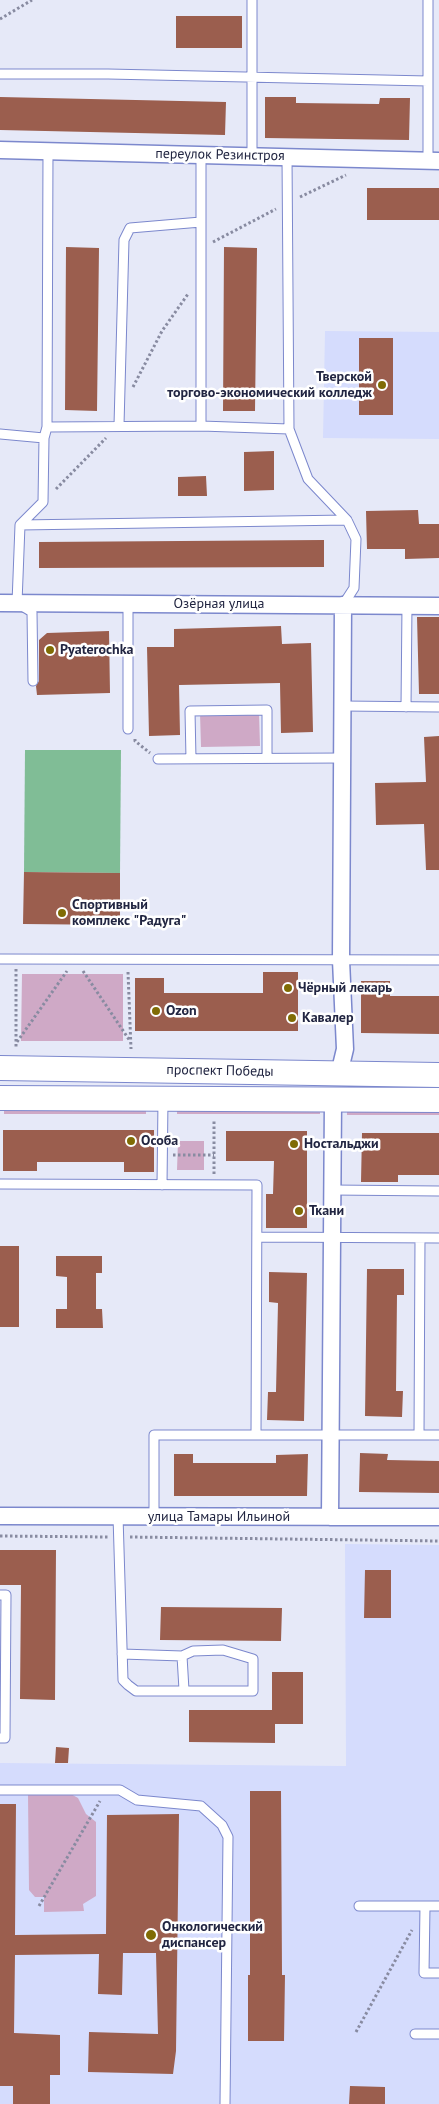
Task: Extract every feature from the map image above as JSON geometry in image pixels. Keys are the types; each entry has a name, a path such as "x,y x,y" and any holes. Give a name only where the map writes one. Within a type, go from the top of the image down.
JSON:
{"main road":[{"name":"проспект Победы","path":"0,1068 439,1075"},
{"name":"проспект Победы","path":"0,1098 439,1100"}],"street":[{"name":"переулок Резинстроя","path":"0,150 434,161"},
{"name":"Озёрная улица","path":"0,603 439,606"},
{"path":"339,1074 345,1049 341,960 343,605"},
{"path":"330,1517 333,1099"},
{"name":"улица Тамары Ильиной","path":"0,1516 439,1517"}],"lane":[{"path":"252,0 252,156"},
{"path":"428,0 428,81 434,161"},
{"path":"0,74 108,74 428,81"},
{"path":"33,681 32,612 17,603 20,525 43,502 44,438 47,426 48,151"},
{"path":"201,426 202,155"},
{"path":"287,157 289,429 308,479 347,520 356,539 354,588 343,605"},
{"path":"119,426 124,240 130,228 202,222"},
{"path":"47,426 201,426 289,429"},
{"path":"0,434 44,438"},
{"path":"20,525 347,520"},
{"path":"128,604 128,729"},
{"path":"406,707 407,605"},
{"path":"343,706 439,707"},
{"path":"191,759 190,711 257,710 266,710 267,758"},
{"path":"158,759 342,758"},
{"path":"0,959 439,960"},
{"path":"162,1098 162,1185"},
{"path":"0,1184 257,1185 256,1435"},
{"path":"332,1190 439,1191"},
{"path":"257,1237 439,1238"},
{"path":"419,1435 420,1238"},
{"path":"154,1516 154,1434 439,1436"},
{"path":"118,1516 122,1680 136,1691 253,1691 253,1659 223,1650 193,1651 182,1656 122,1654"},
{"path":"0,1595 6,1595 5,1738 0,1738"},
{"path":"182,1656 184,1690"},
{"path":"0,1790 120,1790 137,1800 201,1806 222,1825 228,1837 225,2104"},
{"path":"360,1906 439,1906"},
{"path":"425,1906 424,1973 439,1973"},
{"path":"415,2034 439,2034"}],"path":[{"path":"0,19 32,0"},
{"path":"16,959 16,1049"},
{"path":"16,1042 75,959 130,1041"},
{"path":"128,959 130,1049"},
{"path":"214,1119 214,1185"},
{"path":"162,1155 214,1155"},
{"path":"0,1536 439,1540"},
{"path":"39,1906 106,1790"},
{"path":"356,2032 425,1906"}],"shaded area":[{"name":"Тверской торгово-экономический колледж","path":"325,331 439,332 439,439 323,438"},
{"path":"259,711 260,746 201,747 200,713"},
{"path":"25,750 121,750 120,873 24,872"},
{"path":"22,974 123,974 123,1041 21,1041"},
{"path":"4,1106 146,1106 146,1114 4,1114"},
{"path":"177,1106 320,1106 320,1114 177,1114"},
{"path":"347,1107 439,1107 439,1115 347,1115"},
{"path":"178,1141 204,1141 204,1170 177,1170"},
{"name":"Онкологический диспансер","path":"345,1544 439,1545 439,2104 0,2104 0,1763 346,1766"},
{"path":"69,1793 78,1798 86,1814 96,1822 96,1896 83,1904 84,1911 44,1912 44,1897 35,1897 29,1890 28,1795"}],"building":[{"path":"176,16 242,16 242,48 176,48"},
{"path":"0,97 226,102 225,135 0,130"},
{"path":"265,97 296,97 296,103 379,104 380,98 410,98 409,140 265,138"},
{"path":"367,188 439,188 439,220 367,220"},
{"path":"66,247 99,248 97,411 65,410"},
{"path":"224,247 257,248 255,411 223,411"},
{"path":"359,338 393,338 393,415 359,415"},
{"path":"274,451 274,490 244,491 244,452"},
{"path":"206,476 207,496 178,496 178,477"},
{"path":"418,510 419,524 439,524 439,558 405,559 405,549 367,549 366,511"},
{"path":"324,540 324,567 39,568 39,542"},
{"path":"417,617 439,617 439,694 419,694"},
{"path":"281,626 282,644 311,643 313,732 281,733 280,683 179,685 180,735 149,736 147,647 174,647 174,629"},
{"path":"109,631 110,693 37,695 39,640 47,633"},
{"path":"439,736 439,870 426,870 424,824 376,825 375,783 426,782 424,737"},
{"path":"24,872 120,873 120,925 23,924"},
{"path":"263,972 298,972 298,1031 135,1031 135,978 164,978 164,993 263,993"},
{"path":"361,981 390,981 390,996 439,996 439,1034 361,1033"},
{"path":"3,1130 154,1130 154,1172 124,1172 124,1162 37,1162 37,1171 3,1171"},
{"path":"226,1131 307,1131 307,1228 266,1228 266,1194 273,1194 274,1161 226,1161"},
{"path":"362,1133 439,1133 439,1175 398,1175 398,1182 361,1182"},
{"path":"0,1246 19,1246 19,1327 0,1327"},
{"path":"56,1256 102,1256 102,1273 96,1273 96,1309 102,1309 103,1328 56,1328 56,1309 67,1309 67,1277 56,1276"},
{"path":"367,1269 404,1269 404,1295 397,1295 396,1391 403,1391 402,1417 365,1416"},
{"path":"269,1272 307,1273 304,1421 267,1420 268,1392 276,1392 278,1303 269,1302"},
{"path":"360,1453 388,1454 387,1460 439,1461 439,1493 359,1492"},
{"path":"174,1454 193,1454 193,1463 276,1463 276,1455 308,1454 307,1496 174,1496"},
{"path":"0,1550 56,1550 55,1700 20,1699 21,1585 0,1585"},
{"path":"365,1570 391,1570 391,1618 364,1618"},
{"path":"161,1607 282,1608 281,1641 160,1640"},
{"path":"272,1672 303,1672 303,1724 275,1724 275,1743 189,1742 189,1710 272,1710"},
{"path":"56,1747 69,1748 68,1763 55,1763"},
{"path":"250,1791 281,1791 282,1975 285,1975 284,2041 248,2041"},
{"path":"0,1804 16,1804 15,1935 106,1934 107,1815 179,1814 176,2051 173,2074 88,2072 89,2032 158,2034 156,1953 123,1953 122,1995 98,1994 99,1954 15,1955 14,2033 60,2035 60,2075 50,2075 50,2104 13,2104 13,2086 0,2086"},
{"path":"350,2086 385,2087 385,2104 349,2104"}],"place":[{"name":"Тверской торгово-экономический колледж","path":"382,385"},
{"name":"Pyaterochka","path":"50,650"},
{"name":"Спортивный комплекс \"Радуга\"","path":"62,913"},
{"name":"Чёрный лекарь","path":"288,988"},
{"name":"Ozon","path":"156,1011"},
{"name":"Кавалер","path":"292,1018"},
{"name":"Особа","path":"131,1141"},
{"name":"Ностальджи","path":"294,1144"},
{"name":"Ткани","path":"299,1211"},
{"name":"Онкологический диспансер","path":"151,1935"}]}
